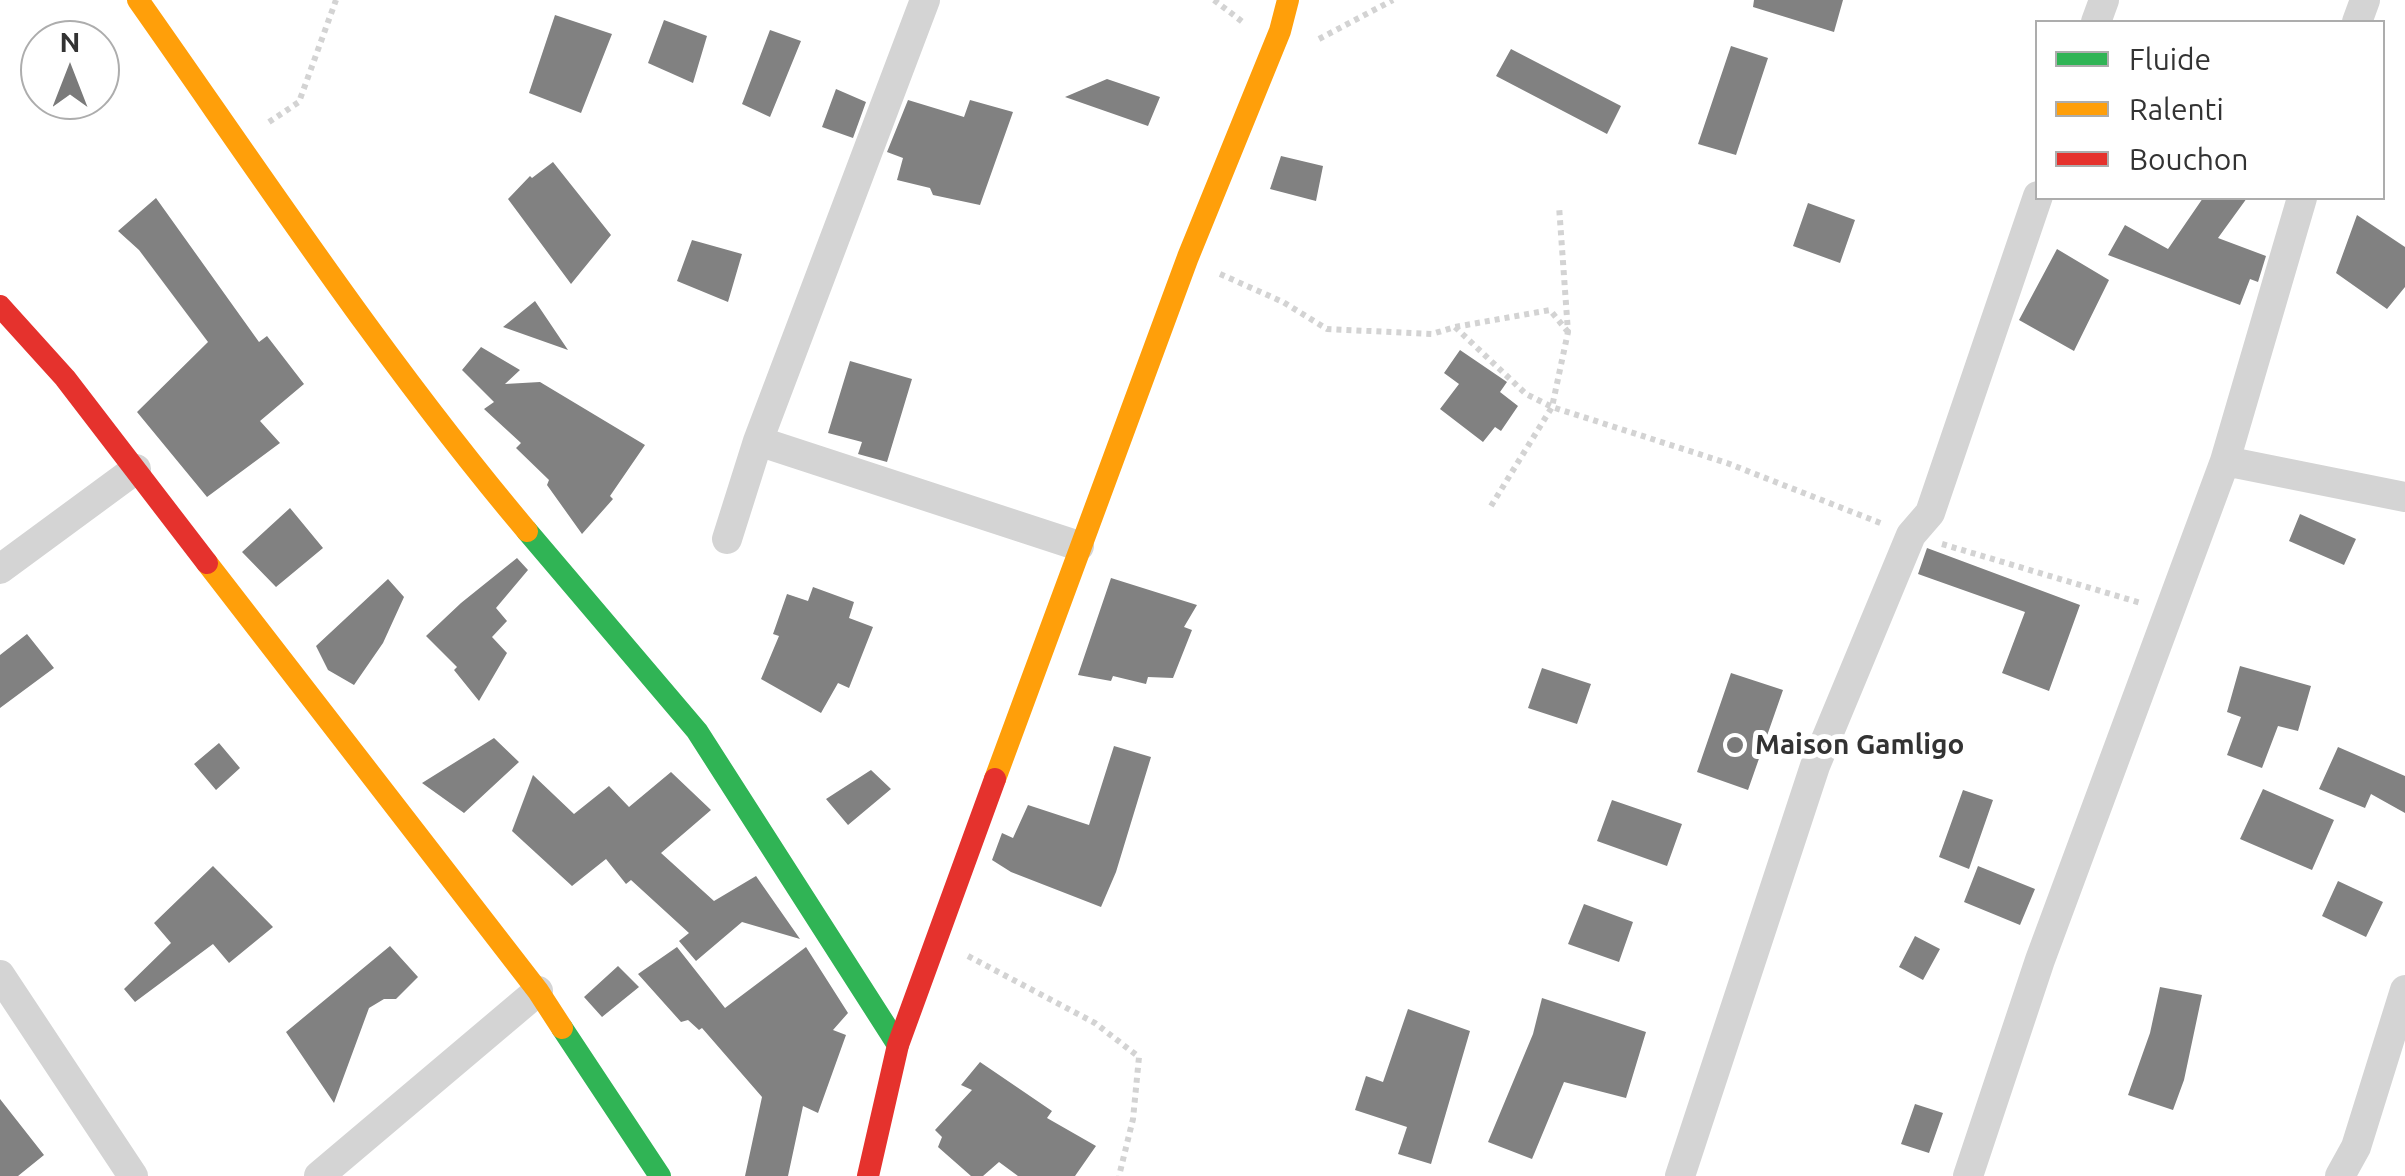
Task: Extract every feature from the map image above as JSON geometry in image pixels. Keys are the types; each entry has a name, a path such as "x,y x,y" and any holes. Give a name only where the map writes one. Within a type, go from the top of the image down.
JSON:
{"street":[{"path":"138,0 238,144 490,488 697,732 898,1045"},
{"path":"727,540 758,441 925,0"},
{"path":"868,1176 898,1045 1079,546 1188,258 1280,31 1288,0"},
{"path":"1680,1176 1815,766 1910,535 1930,512 2037,200"},
{"path":"1968,1176 2040,960 2224,461 2301,200"},
{"path":"0,306 65,378 538,991 660,1176"},
{"path":"758,441 1079,546"},
{"path":"2224,461 2405,497"},
{"path":"0,569 136,469"},
{"path":"0,975 133,1176"},
{"path":"2340,1176 2356,1147 2405,990"},
{"path":"319,1176 538,991"}],"path":[{"path":"238,144 299,102 336,0"},
{"path":"1492,506 1552,407 1568,332 1559,206"},
{"path":"1188,258 1283,302 1328,329 1432,334 1550,310 1568,332"},
{"path":"1455,327 1526,394 1552,407 1727,463 1910,535 2171,612"},
{"path":"948,909 968,957 1095,1023 1140,1057 1133,1119 1119,1176"}],"building":[{"path":"1754,0 1843,0 1834,32 1753,7"},
{"path":"555,15 612,34 581,113 529,93"},
{"path":"664,20 707,36 693,83 648,63"},
{"path":"770,30 801,41 770,117 742,104"},
{"path":"1731,46 1768,58 1736,155 1698,144"},
{"path":"1511,49 1621,106 1607,134 1496,76"},
{"path":"1107,79 1160,97 1148,126 1065,97"},
{"path":"836,89 866,102 853,138 822,127"},
{"path":"908,100 964,117 970,100 1013,112 980,205 933,195 930,188 897,180 903,158 887,152"},
{"path":"1281,156 1323,166 1316,201 1270,189"},
{"path":"553,162 611,235 571,284 508,199 530,176"},
{"path":"156,198 259,342 267,336 304,384 260,421 280,443 207,497 137,412 208,342 139,250 118,231"},
{"path":"2202,200 2246,200 2218,238 2266,256 2258,282 2250,279 2240,305 2108,255 2125,225 2168,249"},
{"path":"1808,203 1855,220 1840,263 1793,246"},
{"path":"2357,215 2405,247 2405,287 2387,309 2336,273"},
{"path":"692,240 742,254 728,302 677,281"},
{"path":"2057,249 2109,280 2074,351 2019,320"},
{"path":"535,301 568,350 503,327"},
{"path":"481,347 520,370 505,384 540,382 645,445 610,496 613,499 582,534 547,485 549,480 516,448 521,443 484,409 494,402 462,370"},
{"path":"1460,350 1507,382 1500,392 1518,406 1501,431 1495,427 1483,442 1440,409 1459,384 1444,373"},
{"path":"850,361 912,379 887,462 858,454 862,442 828,433"},
{"path":"290,508 323,548 276,587 242,552"},
{"path":"2300,514 2356,539 2344,565 2289,541"},
{"path":"1927,548 2080,605 2049,691 2002,673 2025,612 1918,574"},
{"path":"517,558 528,570 496,608 507,621 492,637 507,653 479,701 454,670 457,667 426,636"},
{"path":"1111,578 1197,605 1184,627 1192,630 1173,678 1148,677 1146,684 1113,676 1111,681 1078,675"},
{"path":"388,579 404,597 383,643 354,685 328,670 316,646"},
{"path":"813,587 854,602 849,618 873,627 849,688 838,683 821,713 761,679 779,636 773,634 787,594 808,601"},
{"path":"27,634 54,668 0,708 0,655"},
{"path":"2240,666 2311,686 2298,731 2278,726 2262,768 2227,755 2241,717 2227,712"},
{"path":"1542,668 1591,684 1577,724 1528,708"},
{"name":"Maison Gamligo","path":"1731,673 1783,690 1748,790 1697,772"},
{"path":"494,738 519,762 464,813 422,783"},
{"path":"219,743 240,768 216,790 194,764"},
{"path":"1114,746 1151,757 1116,872 1101,907 1011,872 992,860 1002,833 1013,838 1028,805 1089,825"},
{"path":"2338,747 2405,776 2405,813 2371,794 2365,808 2319,789"},
{"path":"871,770 891,789 848,825 826,799"},
{"path":"671,772 711,810 661,853 714,901 756,876 800,939 742,922 696,961 679,941 689,933 631,880 626,884 606,859 572,886 512,831 533,775 574,814 609,786 629,807"},
{"path":"2263,789 2334,820 2312,870 2240,839"},
{"path":"1963,790 1993,800 1969,869 1939,857"},
{"path":"1612,800 1682,824 1667,866 1597,841"},
{"path":"213,866 273,927 229,963 213,944 135,1002 124,989 171,943 154,923"},
{"path":"1978,866 2035,889 2020,925 1964,902"},
{"path":"2338,881 2383,902 2366,937 2322,916"},
{"path":"1584,904 1633,922 1619,962 1568,944"},
{"path":"1915,936 1940,949 1923,980 1899,967"},
{"path":"390,946 418,977 396,999 384,999 369,1008 334,1103 286,1032"},
{"path":"677,947 725,1008 806,947 848,1013 833,1030 846,1035 818,1113 803,1106 788,1176 745,1176 762,1097 702,1028 699,1030 688,1020 681,1022 638,974"},
{"path":"618,966 639,987 602,1017 584,997"},
{"path":"2160,987 2202,995 2184,1080 2173,1110 2128,1095 2150,1033"},
{"path":"1542,998 1646,1032 1626,1098 1564,1082 1532,1159 1488,1142 1533,1034"},
{"path":"1408,1009 1470,1031 1431,1164 1398,1154 1407,1127 1355,1110 1366,1076 1383,1082"},
{"path":"980,1062 1052,1111 1047,1118 1096,1146 1075,1176 1018,1176 999,1162 983,1176 971,1176 938,1147 942,1137 935,1130 972,1090 961,1085"},
{"path":"0,1099 44,1155 18,1176 0,1176"},
{"path":"1915,1104 1943,1113 1929,1153 1901,1144"}],"traffic: fast":[{"path":"527,531 697,731 898,1045"},
{"path":"562,1028 660,1176"}],"traffic: slow":[{"path":"138,0 375,337 527,531"},
{"path":"995,779 1188,257 1280,31 1288,0"},
{"path":"207,563 538,991 562,1028"}],"traffic: jam":[{"path":"0,306 65,378 207,563"},
{"path":"868,1176 898,1045 995,779"}],"place":[{"name":"Maison Gamligo","path":"1735,745"}]}
